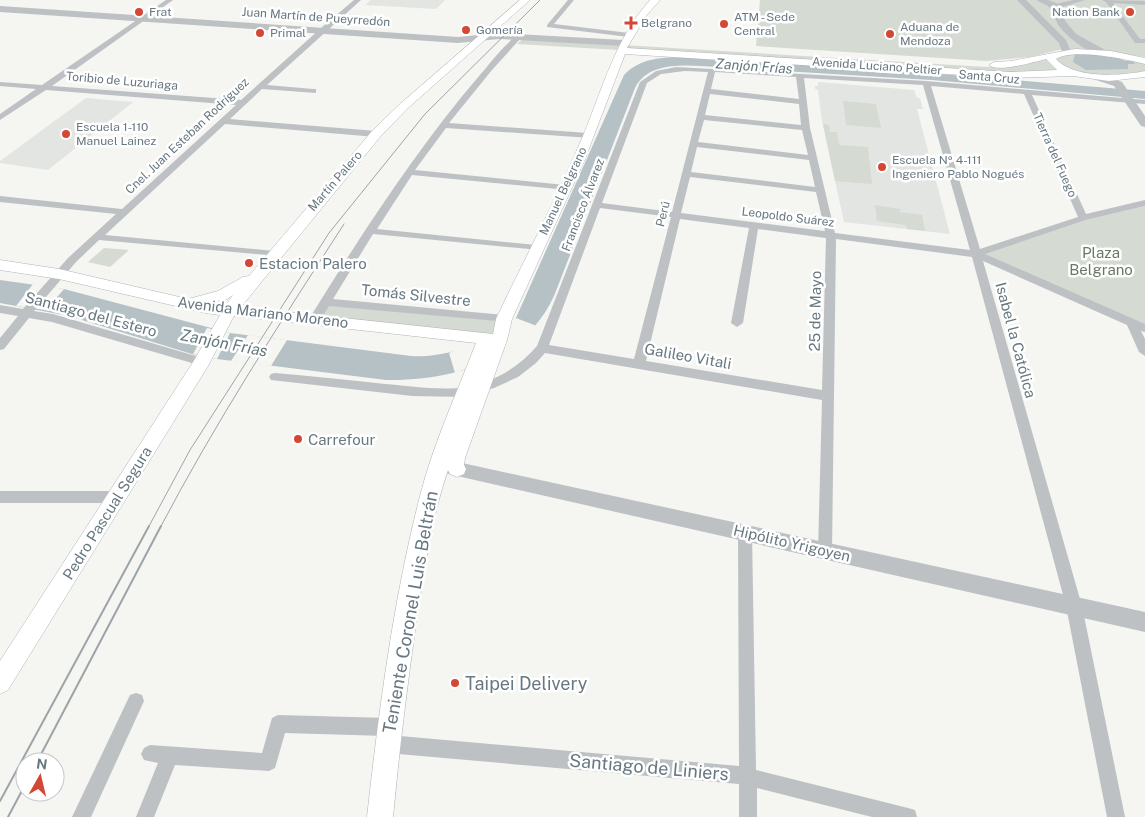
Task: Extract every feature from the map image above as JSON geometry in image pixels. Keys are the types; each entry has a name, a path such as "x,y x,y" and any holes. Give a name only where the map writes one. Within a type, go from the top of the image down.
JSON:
{"main road":[{"name":"Martín Palero","path":"210,348 230,310 274,254 376,134 400,109 525,0"},
{"name":"Manuel Belgrano","path":"447,466 455,466 474,390 488,344 504,319 565,188 588,136 624,43 655,0"},
{"name":"Avenida Luciano Peltier","path":"624,43 986,66 1011,64 1066,52 1106,54 1145,60"},
{"name":"Avenida Luciano Peltier","path":"624,43 1010,76 1073,73"},
{"path":"1052,55 1052,63 1073,73 1133,78 1145,74"},
{"name":"Avenida Mariano Moreno","path":"0,265 59,274 178,302 230,310 315,319 488,344"},
{"path":"178,302 202,300 222,295 261,271"},
{"path":"474,390 488,344"},
{"name":"Pedro Pascual Segura","path":"0,682 210,348"},
{"name":"Teniente Coronel Luis Beltrán","path":"380,817 388,736 414,569 430,494 447,466"}],"street":[{"path":"2,10 22,0"},
{"path":"0,118 170,0"},
{"name":"Cnel. Juan Esteban Rodríguez","path":"0,346 59,274 322,30 358,0"},
{"path":"571,0 549,26 624,43"},
{"path":"1021,0 1063,42 1066,52"},
{"path":"1041,0 1053,5 1082,0"},
{"path":"1107,0 1145,3"},
{"path":"1107,0 1138,41 1145,41"},
{"path":"1053,5 1058,18 1072,35 1084,45 1106,54"},
{"name":"Juan Martín de Pueyrredón","path":"2,10 458,40 480,38 516,41 624,43"},
{"path":"315,319 370,231 443,125 516,41"},
{"name":"Santa Cruz","path":"652,75 680,69 712,70 926,83 1027,92 1126,94 1145,102"},
{"name":"Perú","path":"639,364 712,70"},
{"name":"Francisco Álvarez","path":"542,348 644,82 652,75"},
{"name":"25 de Mayo","path":"800,75 806,128 831,236 825,551"},
{"path":"1093,76 1115,82 1126,94 1145,124"},
{"path":"1126,94 1124,80 1133,78"},
{"name":"Isabel la Católica","path":"926,83 976,254 1074,606 1116,817"},
{"name":"Toribio de Luzuriaga","path":"0,84 243,103"},
{"path":"260,87 313,91"},
{"path":"706,91 802,102"},
{"name":"Tierra del Fuego","path":"1027,92 1083,218"},
{"path":"700,117 806,128"},
{"path":"223,121 376,134"},
{"path":"443,125 588,136"},
{"path":"693,144 813,158"},
{"path":"410,172 565,188"},
{"path":"685,174 820,190"},
{"path":"0,199 124,212"},
{"path":"976,254 1083,218 1145,203"},
{"name":"Leopoldo Suárez","path":"597,205 976,254"},
{"path":"737,323 754,226"},
{"path":"370,231 536,248"},
{"path":"98,237 274,254"},
{"path":"976,254 1145,328"},
{"name":"Tomás Silvestre","path":"326,302 504,319"},
{"name":"Santiago del Estero","path":"0,309 28,310 53,318 210,348"},
{"path":"1132,323 1145,352"},
{"path":"275,376 412,391 474,390 519,371 542,348"},
{"name":"Galileo Vitali","path":"542,348 828,396"},
{"name":"Hipólito Yrigoyen","path":"447,466 1145,622"},
{"path":"0,497 117,498"},
{"path":"745,533 746,776 748,817"},
{"path":"81,817 136,702"},
{"name":"Santiago de Liniers","path":"170,756 269,762 278,724 746,776 908,817"},
{"path":"145,817 170,756 150,754"}],"shaded area":[{"path":"371,0 445,0 436,9 365,5"},
{"name":"Escuela Nº 4-111 Ingeniero Pablo Nogués","path":"818,82 914,90 917,98 920,98 923,109 917,109 950,234 844,222 822,121 818,90 815,89 815,86 818,86"},
{"path":"86,98 133,102 48,170 0,163 0,161"}],"green space":[{"path":"760,0 1145,0 1145,57 1074,49 1059,50 1030,57 987,61 756,46"},
{"path":"523,39 987,67 1013,65 1066,53 1088,53 1145,59 1145,74 1132,77 997,72 517,44"},
{"path":"843,101 876,104 881,128 846,125"},
{"path":"823,124 829,125 830,132 837,132 839,145 868,147 872,184 835,181"},
{"path":"875,205 900,209 900,212 922,215 925,231 907,229 906,225 877,221"},
{"name":"Plaza Belgrano","path":"1145,206 1145,327 982,254 1086,220"},
{"path":"104,248 129,250 110,267 88,262"},
{"path":"326,302 504,319 499,340 315,319"}],"water":[{"path":"1075,54 1113,56 1125,61 1133,61 1135,64 1128,64 1128,69 1086,70 1073,62"},
{"name":"Zanjón Frías","path":"668,57 928,73 1145,91 1145,99 932,80 701,66 673,66 655,70 640,80 635,88 554,296 541,318 525,337 484,363 461,371 436,376 386,380 217,359 195,355 69,316 0,303 0,280 64,289 230,333 411,356 424,356 453,351 481,342 506,327 516,318 624,75 630,69 645,62"}],"pier":[{"path":"33,284 64,289 46,310 16,306"},
{"path":"516,318 537,326 498,357 455,373 449,353 495,333"},
{"path":"207,328 230,333 217,359 193,354"},
{"path":"248,335 287,340 271,366 231,361"}],"tram line":[{"path":"148,528 190,450 329,233 425,114 540,0"},
{"path":"160,528 203,450 272,336 344,224"},
{"path":"0,801 149,526"},
{"path":"42,752 161,526"},
{"path":"8,817 16,802"}],"place":[{"name":"Frat","path":"139,12"},
{"name":"Nation Bank","path":"1130,12"},
{"name":"Belgrano","path":"631,23"},
{"name":"ATM - Sede Central","path":"724,24"},
{"name":"Gomería","path":"466,30"},
{"name":"Primal","path":"260,33"},
{"name":"Aduana de Mendoza","path":"890,34"},
{"name":"Escuela 1-110 Manuel Lainez","path":"66,134"},
{"name":"Escuela Nº 4-111 Ingeniero Pablo Nogués","path":"882,167"},
{"name":"Estacion Palero","path":"249,263"},
{"name":"Carrefour","path":"298,439"},
{"name":"Taipei Delivery","path":"455,683"}]}
